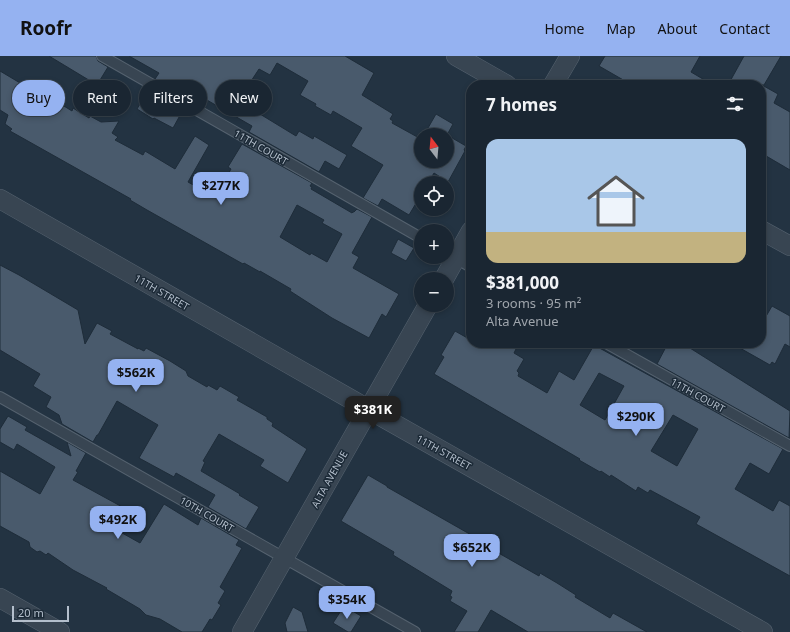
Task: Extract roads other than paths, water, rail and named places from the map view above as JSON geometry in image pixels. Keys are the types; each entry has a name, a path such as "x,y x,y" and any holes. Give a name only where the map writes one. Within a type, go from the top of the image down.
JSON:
{"street":[{"path":"456,56 498,80"},
{"path":"556,80 570,56"},
{"name":"11TH STREET","path":"0,199 763,632"},
{"path":"766,233 790,246"},
{"path":"449,272 458,259 466,242"},
{"name":"ALTA AVENUE","path":"242,632 424,312"},
{"path":"0,598 60,632"}],"lane":[{"name":"11TH COURT","path":"102,56 414,234"},
{"name":"11TH COURT","path":"615,348 790,446"},
{"name":"10TH COURT","path":"0,397 414,632"}]}
